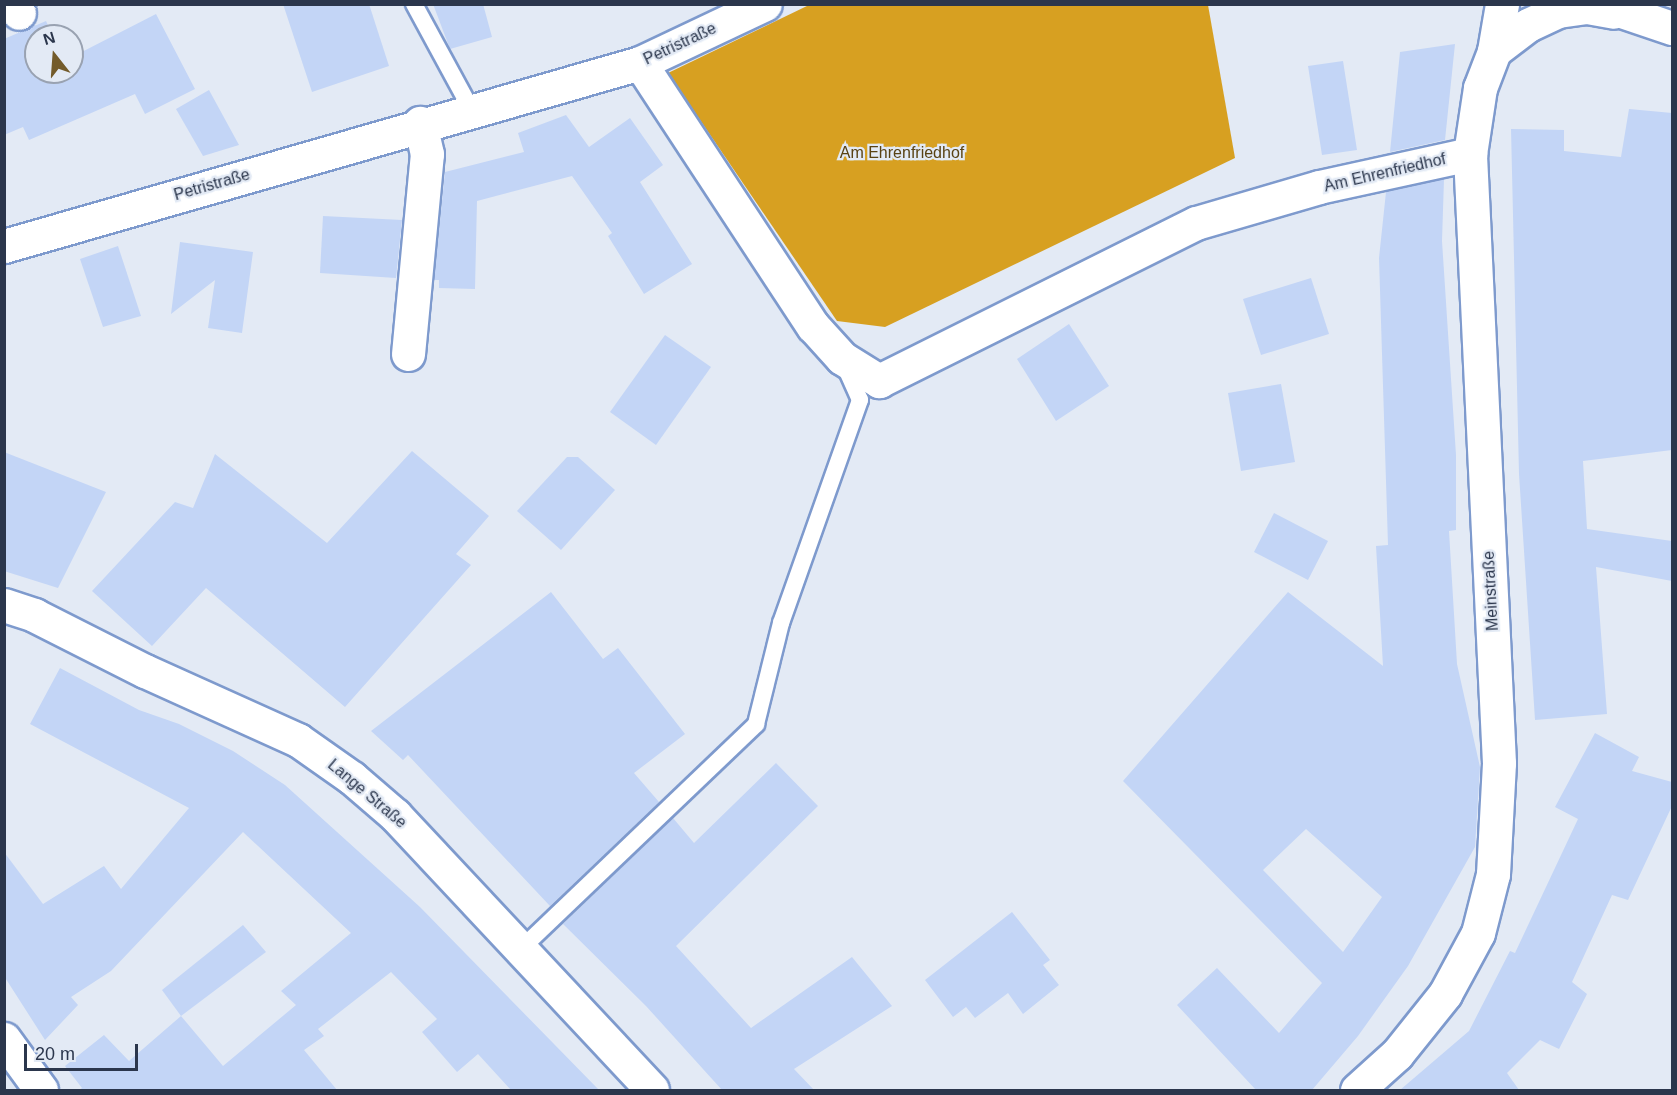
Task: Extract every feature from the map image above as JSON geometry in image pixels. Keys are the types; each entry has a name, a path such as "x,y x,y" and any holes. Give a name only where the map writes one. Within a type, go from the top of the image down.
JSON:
{"street":[{"name":"Petristraße","path":"4,246 420,123 640,63 765,4"},
{"name":"Meinstraße","path":"1357,1090 1397,1054 1445,994 1478,933 1493,874 1499,763 1470,154 1480,88 1494,51 1502,4"},
{"path":"1494,51 1528,25 1558,11 1587,7 1607,8 1672,28"},
{"name":"Am Ehrenfriedhof","path":"640,63 813,326 842,358 879,381 1196,223 1319,187 1470,154"},
{"path":"408,354 427,154 420,123"},
{"name":"Lange Straße","path":"4,605 34,615 145,671 298,740 395,815 522,948 652,1090"},
{"path":"4,1040 41,1090"}],"lane":[{"path":"414,4 471,109"},
{"path":"522,948 756,724 781,623 860,400 842,358"}],"green space":[{"name":"Am Ehrenfriedhof","path":"809,5 1208,5 1235,158 885,327 837,321 668,73"}],"building":[{"path":"283,4 369,4 389,66 312,92"},
{"path":"433,4 483,4 492,37 450,49"},
{"path":"156,14 195,89 145,114 135,94 29,140 23,127 4,135 4,39 24,30 24,84 84,84 84,51"},
{"path":"1455,44 1445,140 1390,152 1400,52"},
{"path":"1343,61 1357,150 1322,155 1308,66"},
{"path":"209,90 239,145 203,156 176,109"},
{"path":"1629,109 1672,113 1672,450 1583,461 1587,529 1672,541 1672,581 1596,567 1607,714 1535,720 1519,474 1511,129 1564,130 1564,151 1621,157"},
{"path":"566,115 589,147 630,118 663,165 640,182 692,264 644,294 608,236 612,233 572,176 477,201 475,289 439,288 439,280 434,280 445,172 524,152 518,133"},
{"path":"1444,179 1442,241 1456,455 1456,530 1449,531 1457,664 1480,767 1475,847 1408,966 1358,1036 1312,1090 1256,1090 1177,1005 1217,968 1279,1033 1322,983 1123,781 1288,592 1383,666 1376,546 1388,545 1379,258 1386,192","holes":["1306,829 1382,897 1343,952 1263,870"]},
{"path":"323,216 402,220 396,278 320,273"},
{"path":"180,242 253,252 242,333 208,328 215,280 171,314"},
{"path":"118,246 141,316 103,327 80,259"},
{"path":"1311,278 1329,334 1261,355 1243,299"},
{"path":"1069,324 1109,386 1056,421 1017,359"},
{"path":"665,335 711,367 656,445 610,412"},
{"path":"1281,384 1295,462 1241,471 1228,393"},
{"path":"412,451 489,516 456,554 471,565 345,707 206,588 152,646 92,591 175,502 193,508 215,454 327,543"},
{"path":"4,452 106,492 58,588 4,571"},
{"path":"567,457 578,457 615,490 561,550 517,511"},
{"path":"1274,513 1328,541 1308,580 1254,552"},
{"path":"551,592 603,659 618,648 685,734 634,773 659,802 550,906 408,755 403,760 371,731"},
{"path":"60,668 139,710 179,724 233,751 285,785 420,907 599,1090 511,1090 478,1054 457,1072 422,1032 437,1019 391,972 318,1029 324,1036 304,1050 337,1090 79,1090 82,1088 65,1066 104,1035 129,1061 181,1016 223,1066 296,1005 281,991 351,933 243,832 111,971 71,997 78,1005 45,1040 4,976 4,852 43,904 104,866 121,889 189,808 30,724"},
{"path":"1595,733 1639,757 1632,771 1672,782 1672,806 1628,900 1612,895 1572,982 1587,994 1559,1049 1540,1040 1507,1073 1519,1090 1400,1090 1469,1031 1510,951 1515,953 1578,819 1555,807"},
{"path":"776,763 818,806 676,946 751,1028 852,957 892,1006 794,1069 814,1090 722,1090 646,1006 563,924 673,818 694,843"},
{"path":"1012,912 1050,960 1043,965 1059,985 1023,1014 1008,993 975,1018 966,1007 953,1017 925,980"},
{"path":"243,925 266,952 181,1016 162,990"}]}
